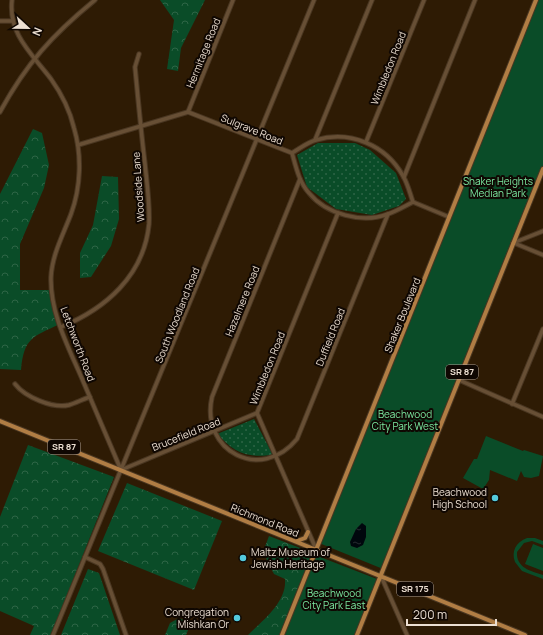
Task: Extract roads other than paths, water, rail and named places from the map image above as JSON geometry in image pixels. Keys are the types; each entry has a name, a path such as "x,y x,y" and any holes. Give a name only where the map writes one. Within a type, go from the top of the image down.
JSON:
{"main road":[{"name":"Shaker Boulevard","path":"282,635 536,0"},
{"name":"SR 87","path":"381,575 543,169"},
{"name":"Richmond Road","path":"0,421 381,575 525,635"},
{"path":"297,541 305,538 308,532"},
{"path":"357,635 381,575"}],"street":[{"name":"Letchworth Road","path":"12,0 13,20 18,36 34,59 52,80 61,96 74,127 78,145 79,170 76,193 70,215 57,249 52,276 53,300 61,327 121,470"},
{"path":"0,112 20,77 34,59 67,24 95,0"},
{"name":"Hermitage Road","path":"188,112 233,0"},
{"name":"South Woodland Road","path":"53,635 314,0"},
{"path":"315,140 372,0"},
{"name":"Wimbledon Road","path":"366,142 424,0"},
{"path":"404,177 474,0"},
{"path":"0,21 13,20"},
{"name":"Woodside Lane","path":"61,327 86,315 112,297 127,280 139,260 147,237 149,211 135,67 139,54"},
{"path":"78,145 188,112"},
{"name":"Sulgrave Road","path":"188,112 292,153 315,140 336,137 366,142 384,153 395,164 404,177 413,202"},
{"path":"292,153 300,179 309,193 338,213 355,217 372,218 388,214 413,202 449,217"},
{"name":"Hazelmere Road","path":"214,431 210,415 212,397 300,179"},
{"name":"Wimbledon Road","path":"316,549 257,414 338,213"},
{"name":"Duffield Road","path":"275,457 292,445 302,429 388,214"},
{"path":"514,242 543,231"},
{"path":"514,242 543,255"},
{"path":"512,404 543,329"},
{"path":"459,380 543,417"},
{"path":"16,384 20,391 53,405 69,405 90,397"},
{"name":"Brucefield Road","path":"121,470 257,414"},
{"path":"214,431 222,445 232,453 256,460 275,457"},
{"path":"85,557 100,564 103,569 126,635"},
{"path":"381,575 407,635"}],"water":[{"path":"362,523 366,526 366,537 363,545 357,548 351,546 350,542 356,529"}],"place":[{"name":"Beachwood High School","path":"495,498"},
{"name":"Maltz Museum of Jewish Heritage","path":"243,558"},
{"name":"Congregation Mishkan Or","path":"237,618"}],"park label":[{"name":"Shaker Heights Median Park","path":"498,186"},
{"name":"Beachwood City Park West","path":"405,420"},
{"name":"Beachwood City Park East","path":"334,598"}]}
